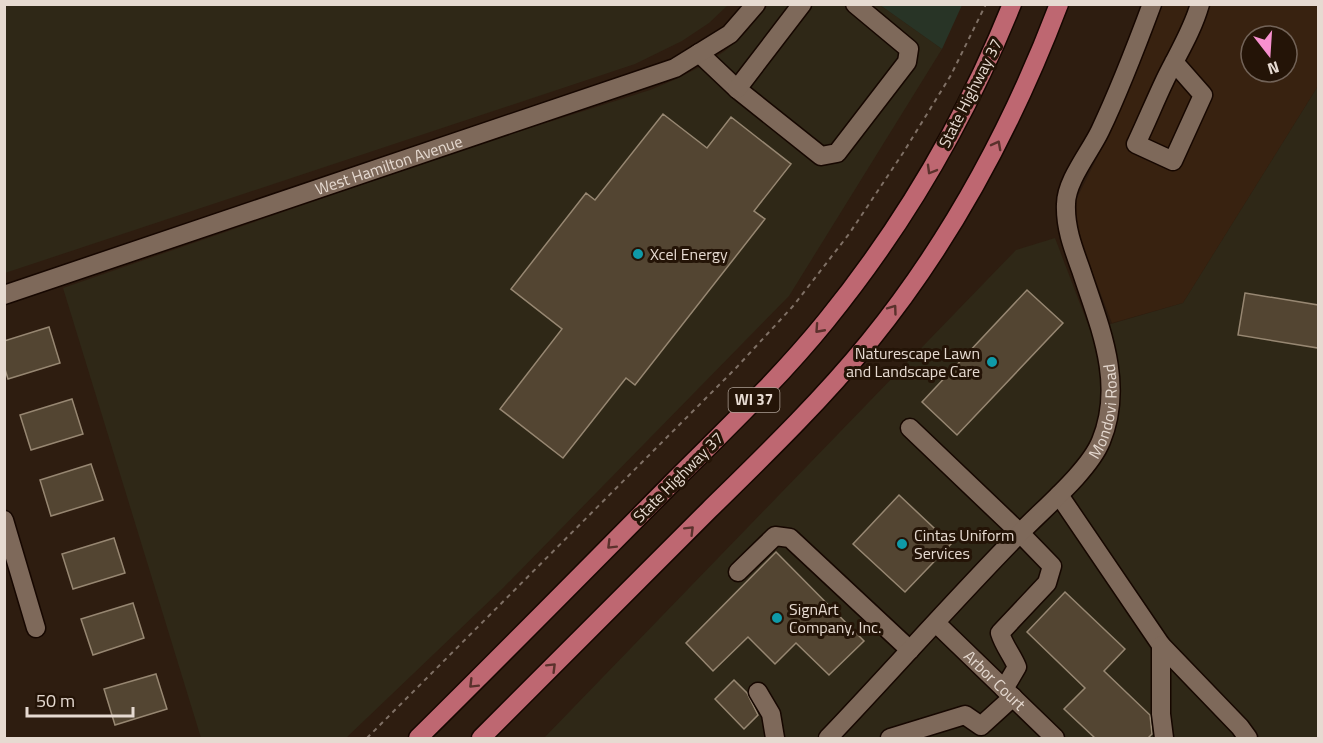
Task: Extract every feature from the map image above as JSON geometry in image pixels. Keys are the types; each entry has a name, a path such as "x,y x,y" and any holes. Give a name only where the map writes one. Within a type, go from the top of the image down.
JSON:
{"main road":[{"name":"State Highway 37","path":"418,738 768,386 826,321 877,252 926,179 967,107 1012,4"},
{"name":"WI 37","path":"481,738 810,410 870,340 935,250 998,145 1026,87 1059,4"}],"street":[{"name":"West Hamilton Avenue","path":"4,295 675,68 730,34 756,4"},
{"path":"737,89 802,4"},
{"path":"699,53 737,89 821,156 837,153 907,62 909,49 855,4"},
{"name":"Mondovi Road","path":"828,738 1020,533 1059,495 1084,467 1101,443 1110,412 1111,378 1104,340 1066,223 1066,201 1074,179 1099,133 1133,57 1152,4"},
{"path":"1174,62 1203,95 1173,161 1136,144 1174,62 1193,27 1200,4"},
{"path":"890,738 965,715 974,732 1008,693 1017,667 1004,646 1000,633 1047,583 1052,566 910,428"},
{"path":"1059,495 1161,645 1248,738"},
{"path":"4,520 36,627"},
{"path":"738,572 775,536 790,537 910,650"},
{"name":"Arbor Court","path":"936,623 1055,738"},
{"path":"1161,645 1161,714 1164,738"},
{"path":"758,692 771,714 775,738"}],"path":[{"path":"367,738 736,368 794,305 849,234 903,153 951,75 986,4"}],"shaded area":[{"path":"4,5 728,5 709,23 682,41 635,64 5,273"},
{"path":"768,5 880,5 942,49 789,296 503,588 346,738 201,738 63,288 489,141 650,90 700,67 725,51 746,32"},
{"path":"1162,5 1318,5 1318,86 1183,303 1112,323 1076,230 1075,202 1115,122"},
{"path":"1318,86 1318,738 544,738 1016,250 1055,238 1090,330 1183,303"}],"green space":[{"path":"880,5 962,5 942,49"}],"building":[{"name":"Xcel Energy","path":"663,114 707,148 731,117 791,164 754,211 765,219 635,385 626,378 563,458 500,409 562,329 511,289 586,193 595,200"},
{"name":"Naturescape Lawn and Landscape Care","path":"1027,290 1063,323 957,435 922,402"},
{"path":"1245,293 1318,305 1318,348 1238,335"},
{"path":"49,327 60,363 8,379 4,366 4,341"},
{"path":"72,399 83,434 31,450 20,415"},
{"path":"91,464 103,500 51,516 40,480"},
{"name":"Cintas Uniform Services","path":"899,495 951,544 905,592 853,544"},
{"path":"114,538 125,573 73,589 62,554"},
{"name":"SignArt Company, Inc.","path":"776,552 864,641 829,675 796,643 775,664 748,637 713,671 686,643"},
{"path":"1065,592 1125,649 1104,671 1150,715 1152,734 1148,738 1095,738 1064,709 1085,688 1027,632"},
{"path":"133,603 144,638 93,655 81,619"},
{"path":"156,674 167,709 115,725 104,689"},
{"path":"734,680 747,693 758,715 744,729 715,699"}],"place":[{"name":"Xcel Energy","path":"638,254"},
{"name":"Naturescape Lawn and Landscape Care","path":"992,362"},
{"name":"Cintas Uniform Services","path":"902,544"},
{"name":"SignArt Company, Inc.","path":"777,618"}]}
